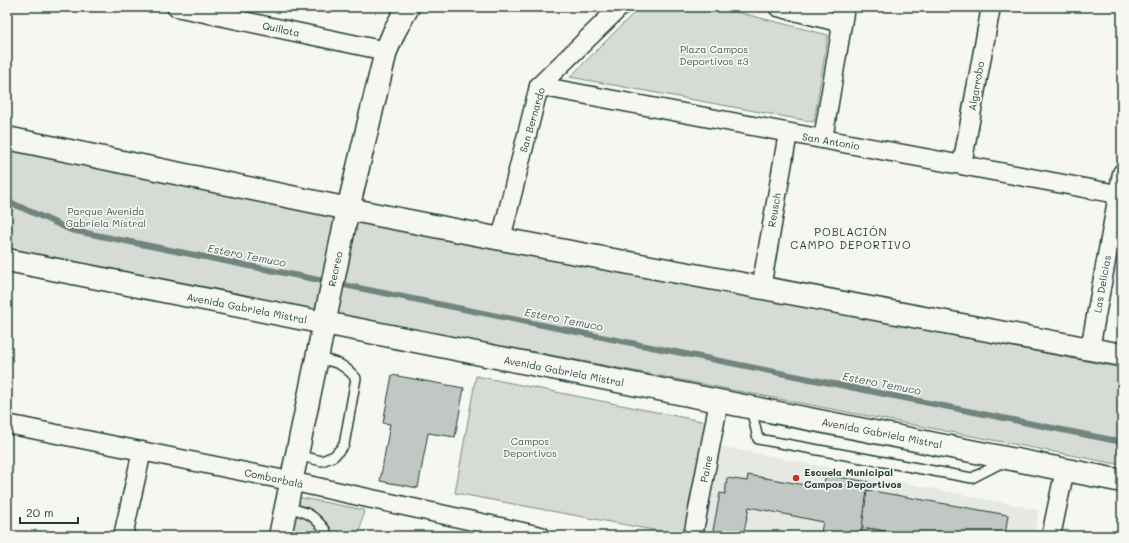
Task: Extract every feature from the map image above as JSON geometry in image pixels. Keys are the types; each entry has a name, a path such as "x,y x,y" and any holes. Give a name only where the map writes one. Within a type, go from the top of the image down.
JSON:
{"main road":[{"name":"Recreo","path":"280,536 290,482 348,209 386,51 395,30 408,7"},
{"path":"7,138 348,209 501,239 1122,355"},
{"name":"Avenida Gabriela Mistral","path":"7,260 325,316 751,408 1122,480"}],"street":[{"name":"Quillota","path":"176,7 386,51"},
{"path":"233,7 250,23"},
{"name":"San Bernardo","path":"501,239 540,86 620,7"},
{"path":"778,7 844,15 823,139"},
{"name":"Algarrobo","path":"962,165 991,7"},
{"name":"San Antonio","path":"540,86 1120,195"},
{"name":"Reusch","path":"761,288 788,133"},
{"name":"Las Delicias","path":"1090,349 1120,195 1122,173"},
{"name":"Paine","path":"693,536 719,401"},
{"name":"Combarbalá","path":"7,424 290,482 541,536"},
{"path":"123,536 142,452"},
{"path":"1051,536 1065,469"}],"lane":[{"path":"296,455 322,460 334,456 344,445 356,378 336,361 317,358"},
{"path":"751,408 758,439 972,478 1011,458"},
{"path":"285,507 311,515 326,531 325,536"}],"shaded area":[{"name":"Escuela Municipal Campos Deportivos","path":"719,446 1039,510 1034,536 703,536"}],"green space":[{"name":"Plaza Campos Deportivos #3","path":"640,7 717,7 828,35 814,122 570,77"},
{"name":"Parque Avenida Gabriela Mistral","path":"7,147 338,217 1122,368 1122,465 572,359 365,321 7,248"},
{"name":"Campos Deportivos","path":"476,376 706,422 685,536 455,493"},
{"path":"298,497 364,510 359,536 291,536"}],"building":[{"path":"392,375 464,388 455,437 428,433 418,488 380,481 390,424 383,423"},
{"path":"748,475 823,488 826,475 869,482 861,536 820,536 823,522 749,507 743,536 712,536 720,493 725,494 727,478 747,481"},
{"path":"867,490 1008,515 1005,536 912,536 862,527"},
{"path":"862,527 912,536 861,536"}],"waterway":[{"name":"Estero Temuco","path":"7,201 71,230 1122,442"}],"place":[{"name":"Escuela Municipal Campos Deportivos","path":"796,478"}],"district":[{"name":"POBLACIÓN CAMPO DEPORTIVO","path":"851,237"}]}
